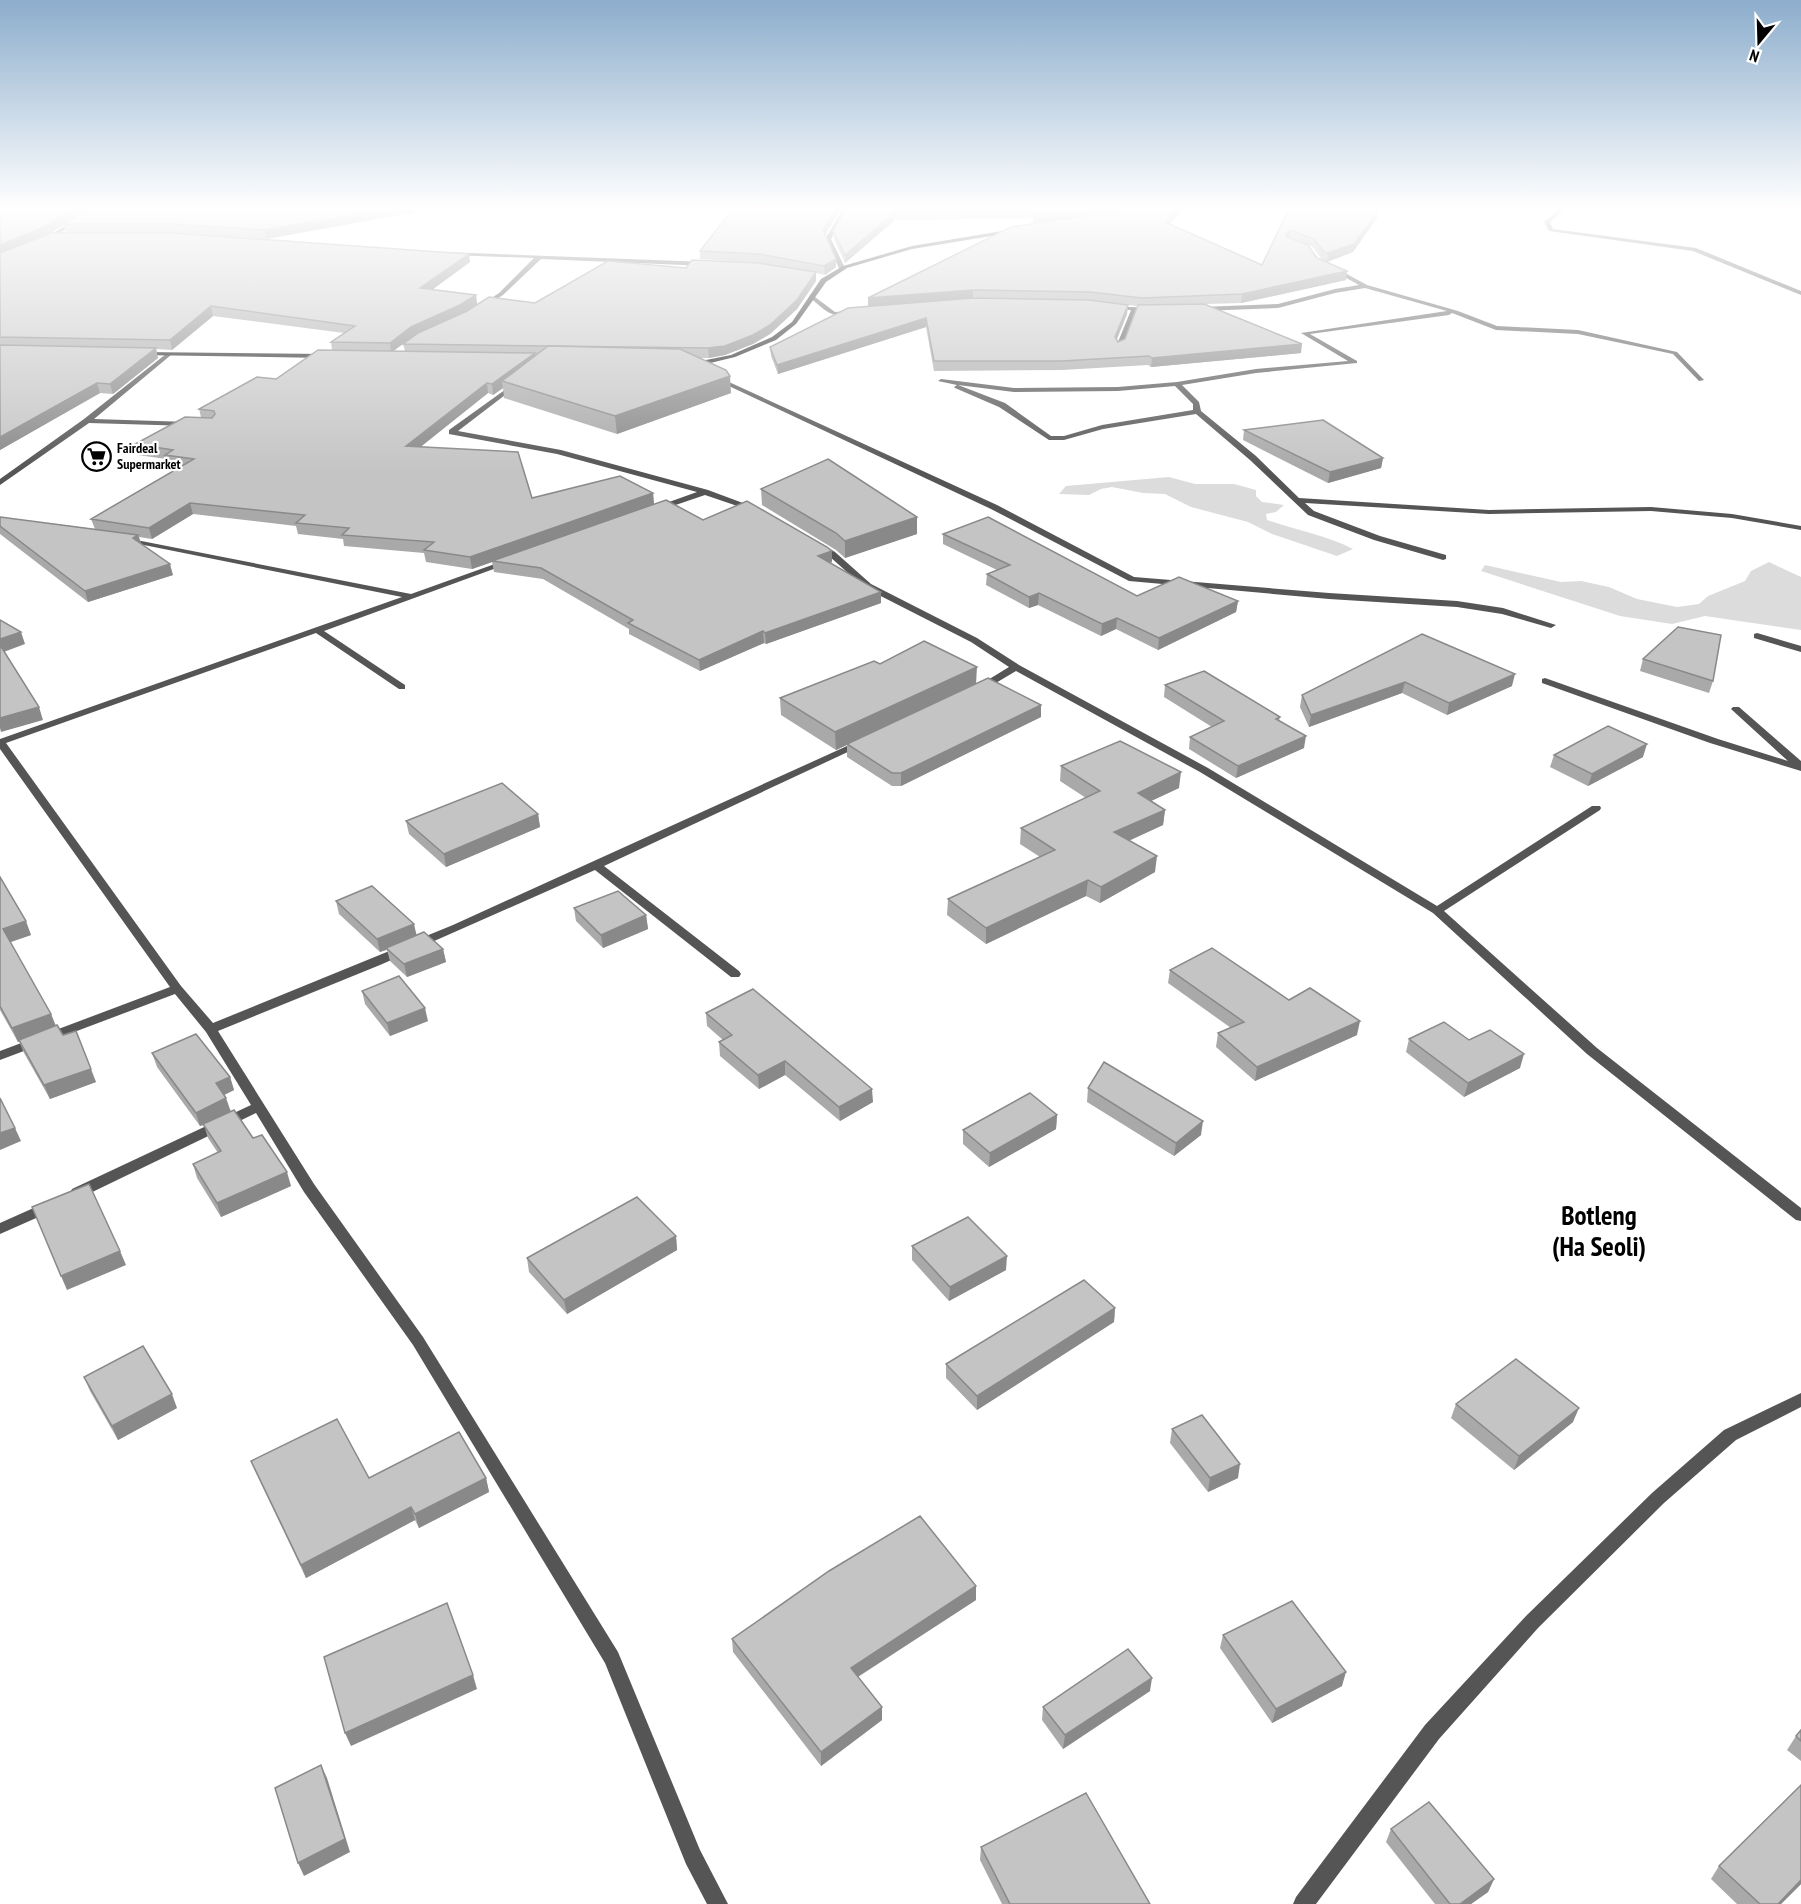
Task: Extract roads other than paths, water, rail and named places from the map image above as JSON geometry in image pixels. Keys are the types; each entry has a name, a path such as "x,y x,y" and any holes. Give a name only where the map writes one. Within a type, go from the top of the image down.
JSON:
{"main road":[{"path":"686,363 728,358 768,341 793,325 811,296"},
{"path":"135,354 339,356"}],"street":[{"path":"474,311 500,295"},
{"path":"1198,309 1278,306 1326,295"},
{"path":"1396,295 1456,312 1496,328 1578,332 1675,353 1701,380"},
{"path":"811,296 834,314 855,312"},
{"path":"1100,306 1159,310"},
{"path":"1119,347 1134,310"},
{"path":"1443,557 1377,538 1311,513 1254,458 1197,412 1102,427 1064,438 1049,438 1002,405 941,381 1014,390 1062,391 1177,384 1256,371 1355,362 1304,333 1456,312"},
{"path":"0,483 87,421 168,355"},
{"path":"686,363 994,507 1132,579 1329,596 1457,604 1503,611 1551,626"},
{"path":"523,378 452,432 558,452 705,492 760,510 769,516"},
{"path":"1177,384 1197,403 1197,412"},
{"path":"87,421 201,424"},
{"path":"649,512 705,492"},
{"path":"1297,500 1488,512 1651,509 1732,516 1801,528"},
{"path":"114,538 411,596"},
{"path":"805,538 832,554 868,586 974,640 1016,667 1204,770 1437,911 1592,1051 1801,1216"},
{"path":"524,556 0,742 177,989 211,1029 309,1188 418,1341 612,1658 693,1857 718,1904"},
{"path":"317,630 402,687"},
{"path":"1757,636 1801,649"},
{"path":"970,694 1016,667"},
{"path":"1545,681 1714,741 1801,767"},
{"path":"1736,709 1801,767"},
{"path":"211,1029 284,1000 596,865 873,738"},
{"path":"1437,911 1596,808"},
{"path":"596,865 735,974"},
{"path":"0,1056 177,989"},
{"path":"0,1229 260,1106"},
{"path":"1303,1904 1432,1732 1532,1622 1658,1498 1730,1435 1801,1400"}],"place":[{"name":"Fairdeal Supermarket","path":"96,456"}],"district":[{"name":"Botleng (Ha Seoli)","path":"1599,1232"}]}
